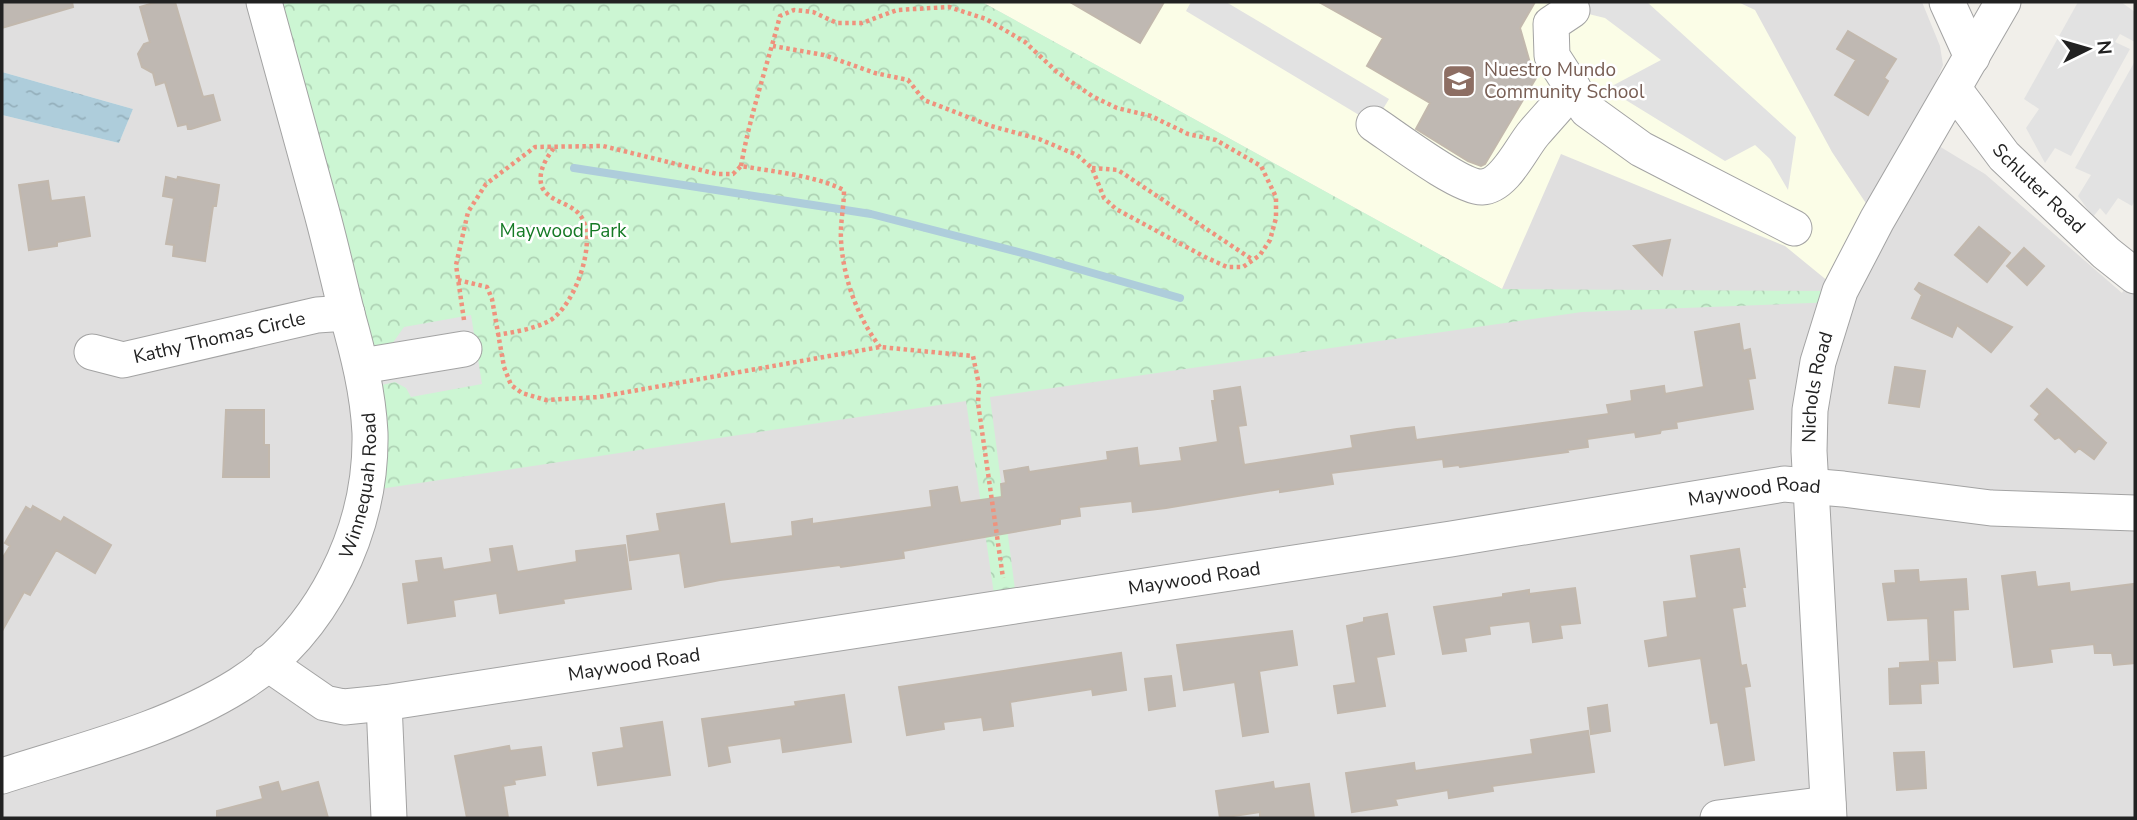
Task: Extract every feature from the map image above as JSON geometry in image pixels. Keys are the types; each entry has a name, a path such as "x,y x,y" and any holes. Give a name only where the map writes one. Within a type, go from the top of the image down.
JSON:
{"street":[{"name":"Winnequah Road","path":"2,775 153,727 191,712 238,685 267,663 308,624 338,574 361,512 366,491 370,433 362,366 264,2"},
{"path":"1947,2 1972,57"},
{"name":"Nichols Road","path":"1828,811 1811,485 1810,410 1818,362 1840,291 1877,220 2003,2"},
{"path":"1572,10 1550,24 1552,56 1587,110 1641,149 1794,228"},
{"path":"1374,124 1464,183 1482,187 1493,183 1512,166 1531,136 1573,88"},
{"name":"Schluter Road","path":"1954,89 2004,156 2106,253 2135,276"},
{"name":"Kathy Thomas Circle","path":"92,352 122,360 317,315 347,313"},
{"path":"362,366 464,349"},
{"name":"Maywood Road","path":"267,663 325,703 344,707 384,703 1465,537 1784,484 1811,485 1992,508 2135,513"},
{"path":"384,703 389,818"},
{"path":"1718,818 1828,811"}],"path":[{"path":"555,147 545,158 541,177 543,188 550,196 575,208 584,220 586,255 579,279 567,304 551,320 530,328 485,337 464,349 464,317 456,265 468,212 486,184 535,147 603,146 717,174 733,174 741,166 747,133 780,16 794,10 813,12 837,23 862,23 897,10 949,7 986,19 1025,42 1057,72 1092,96 1117,108 1151,116 1188,134 1216,139 1261,166 1276,197 1276,218 1270,240 1253,260 1243,267 1227,267 1138,222 1104,198 1092,167"},
{"path":"773,46 824,55 875,73 908,80 924,100 990,126 1039,139 1077,155 1092,167 1118,170 1253,260"},
{"path":"741,166 830,183 844,190 841,239 848,281 867,329 880,347"},
{"path":"458,280 487,287 492,299 504,367 511,385 522,393 546,400 599,397 880,347 973,356 1007,607"}],"shaded area":[{"path":"2,2 1922,2 1940,46 1943,65 1928,101 1911,129 1985,174 2122,293 2135,271 2135,818 2,818 2,115 119,143 133,109 2,72"},
{"name":"Nuestro Mundo Community School","path":"982,2 1738,2 1755,10 1832,152 1877,220 1840,291 1785,246 1561,154 1502,289"},
{"path":"1191,2 1226,2 1389,99 1374,124 1186,11"},
{"path":"1570,2 1647,2 1796,137 1788,190 1770,159 1755,145 1725,161 1616,94 1612,86 1661,60 1605,18 1572,10"},
{"path":"2078,2 2121,2 2135,12 2135,42 2120,34 2115,42 2130,49 2071,156 2055,148 2045,163 2026,128 2039,109 2024,99"},
{"path":"2135,61 2135,200 2132,206 2118,198 2106,215 2100,208 2093,217 2078,196 2091,175 2075,168"},
{"path":"471,315 482,384 411,397 406,388 395,382 382,385 376,347 392,344 404,327"}],"green space":[{"name":"Maywood Park","path":"299,2 982,2 1502,289 1840,291 1837,302 1582,312 990,397 1017,605 996,608 966,401 366,491 370,433 265,6"}],"water":[{"path":"2,72 133,109 119,143 2,115"}],"building":[{"path":"2,2 72,2 73,7 2,28"},
{"path":"157,2 175,2 203,97 213,95 220,120 191,129 188,129 187,124 178,126 165,82 156,85 153,73 142,67 138,54 144,44 150,42 140,7"},
{"path":"1070,2 1164,2 1140,43"},
{"path":"1319,2 1535,2 1520,28 1532,70 1539,73 1485,164 1481,166 1468,161 1416,129 1430,103 1367,66 1383,38"},
{"path":"1848,31 1896,59 1884,78 1888,81 1868,115 1835,95 1856,60 1837,49"},
{"path":"166,177 219,185 205,261 173,256 174,245 166,244 174,198 163,196"},
{"path":"48,181 51,201 84,197 90,236 57,242 57,246 29,250 19,185"},
{"path":"1979,227 2010,253 1987,282 1955,255"},
{"path":"1670,240 1662,275 1634,246"},
{"path":"2024,248 2044,266 2027,285 2007,266"},
{"path":"1919,283 2012,327 1991,352 1957,325 1952,337 1912,318 1922,295 1915,289"},
{"path":"1739,324 1743,351 1750,349 1755,378 1748,379 1753,409 1676,422 1677,428 1661,430 1660,433 1636,437 1635,432 1587,439 1588,447 1567,450 1568,452 1460,467 1444,467 1443,459 1331,473 1333,484 1280,492 1280,489 1166,508 1133,512 1132,501 1079,507 1080,516 1060,519 1060,524 903,551 904,558 720,580 685,587 680,553 630,560 627,536 660,531 657,514 724,504 730,544 793,536 792,522 812,519 812,524 932,507 930,491 957,487 960,503 1002,497 1001,484 1006,483 1004,471 1028,467 1029,472 1108,460 1107,452 1137,448 1139,466 1182,461 1180,448 1218,442 1212,401 1215,401 1214,391 1240,387 1246,425 1238,426 1244,465 1353,448 1351,436 1397,429 1414,427 1416,440 1609,414 1607,405 1632,401 1631,391 1664,386 1665,394 1704,387 1695,332"},
{"path":"1895,367 1925,371 1919,407 1889,403"},
{"path":"2047,389 2106,443 2094,459 2079,448 2075,452 2059,437 2055,439 2035,420 2040,414 2031,406"},
{"path":"226,410 264,410 264,445 269,445 269,477 223,477"},
{"path":"33,506 61,522 64,517 111,545 95,573 56,550 30,595 24,592 2,631 2,559 10,546 5,543 26,507 31,510"},
{"path":"625,545 631,589 563,599 564,603 500,613 497,593 453,600 455,616 408,623 403,584 419,582 416,561 441,558 443,570 492,562 490,549 512,546 517,572 577,562 576,551"},
{"path":"1739,549 1745,606 1732,608 1741,666 1746,665 1750,686 1744,687 1754,760 1725,765 1718,722 1711,723 1701,658 1649,666 1645,641 1668,637 1664,602 1697,598 1691,556"},
{"path":"1918,570 1919,582 1966,579 1968,609 1953,610 1955,660 1930,661 1928,618 1888,620 1883,584 1896,583 1895,571"},
{"path":"2035,572 2037,587 2069,583 2070,592 2134,584 2135,663 2114,665 2112,653 2095,653 2094,644 2050,649 2052,662 2014,667 2002,576"},
{"path":"1575,588 1580,623 1560,625 1562,638 1533,642 1530,621 1489,626 1490,634 1464,638 1466,651 1443,654 1434,607 1503,597 1503,594 1529,590 1529,594"},
{"path":"1387,614 1394,654 1376,657 1385,706 1338,713 1334,686 1356,683 1347,626 1364,622 1364,618"},
{"path":"1292,631 1297,665 1259,671 1268,732 1243,736 1235,682 1184,690 1177,645"},
{"path":"1121,653 1126,690 1093,695 1092,689 1010,702 1013,726 984,730 982,717 943,722 944,729 907,735 899,687"},
{"path":"1937,661 1938,683 1920,684 1921,703 1890,704 1889,669 1900,668 1900,663"},
{"path":"1171,676 1175,706 1149,710 1145,679"},
{"path":"844,695 851,742 783,752 781,738 727,746 730,762 709,766 702,719 796,706 795,702"},
{"path":"1607,705 1610,731 1591,734 1588,708"},
{"path":"662,722 670,775 598,785 593,753 624,748 621,728"},
{"path":"1588,731 1594,772 1492,786 1493,791 1449,798 1448,790 1395,799 1397,805 1352,812 1346,773 1414,763 1415,771 1533,754 1531,740"},
{"path":"509,746 510,751 541,747 545,775 514,780 515,784 503,786 508,818 467,818 455,756"},
{"path":"1924,752 1926,788 1897,790 1894,753"},
{"path":"278,782 281,792 318,782 328,818 217,818 217,811 263,799 260,787"},
{"path":"1273,782 1274,789 1309,784 1314,818 1260,818 1260,812 1220,818 1216,791"}],"waterway":[{"path":"574,168 871,214 1180,298"}],"place":[{"name":"Nuestro Mundo Community School","path":"1459,81"}]}
